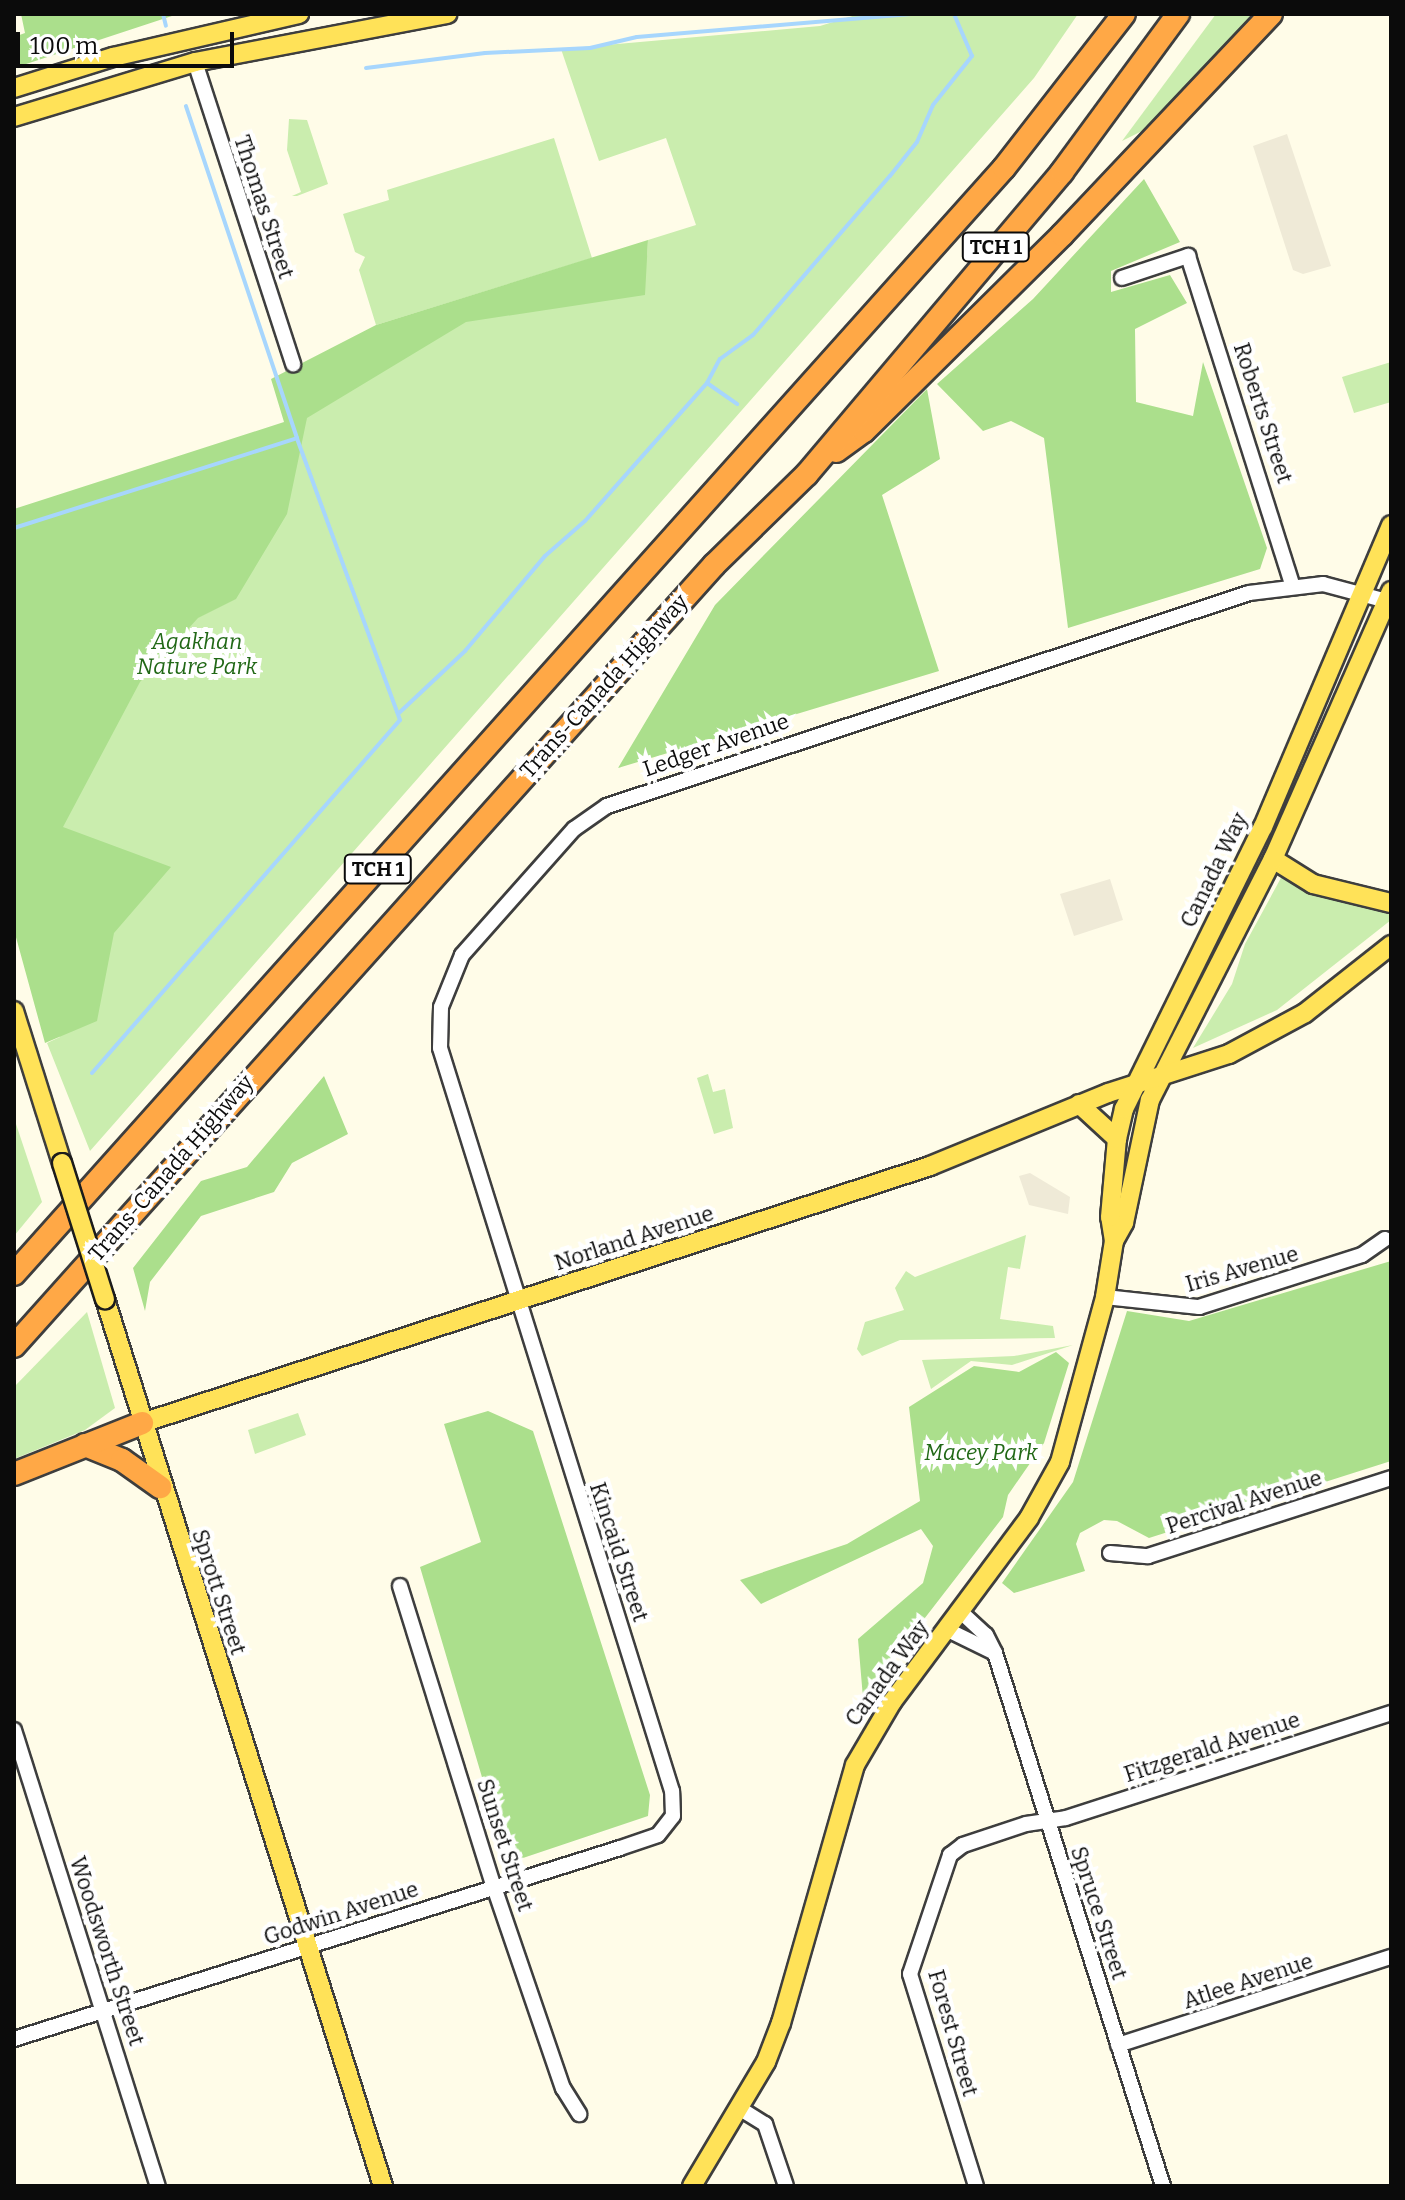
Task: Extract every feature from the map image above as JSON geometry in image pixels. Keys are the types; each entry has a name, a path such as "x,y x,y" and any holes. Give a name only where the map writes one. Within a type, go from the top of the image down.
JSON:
{"highway":[{"path":"1107,41 1118,14"},
{"name":"Trans-Canada Highway","path":"14,1274 903,284 1107,41 1124,14"},
{"name":"Trans-Canada Highway","path":"14,1346 704,576 807,474 1062,172 1178,14"},
{"path":"807,474 875,420 1062,235 1271,14"},
{"path":"14,1474 142,1423"},
{"path":"85,1445 122,1460 160,1487"}],"main road":[{"path":"14,88 190,39 299,14"},
{"path":"14,117 195,62 447,14"},
{"path":"190,39 195,62"},
{"name":"Canada Way","path":"692,2186 739,2108 781,2023 855,1765 892,1702 1029,1518 1060,1462 1105,1297 1114,1241 1110,1217 1117,1139 1135,1084 1263,827 1365,593 1391,525"},
{"name":"Canada Way","path":"1114,1241 1124,1223 1148,1108 1162,1075 1273,859 1389,596"},
{"path":"1273,859 1313,884 1391,903"},
{"name":"Norland Avenue","path":"142,1423 930,1166 1079,1104 1260,1040 1305,1013 1391,945"},
{"name":"Sprott Street","path":"14,1011 105,1299 160,1487 383,2186"},
{"path":"1079,1104 1117,1139"}],"street":[{"name":"Thomas Street","path":"195,62 293,364"},
{"name":"Roberts Street","path":"1122,278 1188,256 1292,584"},
{"name":"Ledger Avenue","path":"517,1302 444,1070 441,1007 462,955 574,829 607,806 706,771 1249,593 1292,584 1323,584 1389,596"},
{"name":"Iris Avenue","path":"1105,1297 1199,1307 1362,1255 1385,1239"},
{"name":"Kincaid Street","path":"517,1302 672,1791 673,1816"},
{"name":"Percival Avenue","path":"1110,1553 1148,1556 1391,1478"},
{"name":"Sunset Street","path":"400,1586 494,1887 563,2088 579,2114"},
{"name":"Spruce Street","path":"961,1612 986,1635 995,1653 1163,2186"},
{"path":"948,1630 995,1653"},
{"name":"Fitzgerald Avenue","path":"1046,1821 1391,1713"},
{"name":"Woodsworth Street","path":"14,1730 158,2186"},
{"name":"Godwin Avenue","path":"14,2039 658,1835 673,1816"},
{"name":"Forest Street","path":"976,2186 913,1986 911,1962 950,1855 963,1845 1046,1821"},
{"name":"Atlee Avenue","path":"1118,2045 1391,1957"},
{"path":"739,2108 765,2124 786,2186"}],"green space":[{"path":"21,14 178,14 14,68 14,37 25,33"},
{"name":"Agakhan Nature Park","path":"859,14 1078,14 1034,78 90,1151 47,1043 60,1037 14,520 301,428 286,378 647,257 648,240 696,225 666,138 599,161 561,49 820,26"},
{"path":"1216,14 1254,14 1146,129 1122,141"},
{"path":"289,119 307,120 328,184 297,196 292,196 301,192 287,150"},
{"path":"554,138 592,258 376,325 359,270 365,257 355,252 343,214 389,200 387,190"},
{"path":"1144,179 1180,242 1111,271 1111,292 1170,275 1187,303 1135,329 1136,402 1193,416 1203,362 1267,548 1260,569 1068,628 1044,438 1011,421 983,431 937,384 1033,299"},
{"path":"648,240 645,295 466,322 307,418 287,514 236,599 198,618 140,682 63,827 171,867 114,933 97,1021 45,1043 14,930 14,509 284,422 271,379 376,325"},
{"path":"1391,362 1391,402 1354,413 1342,377"},
{"path":"927,389 940,459 882,495 939,671 618,768 715,605"},
{"path":"1282,876 1335,899 1391,909 1391,920 1277,1010 1193,1048 1232,984 1245,944"},
{"path":"708,1074 713,1092 725,1089 733,1128 714,1134 697,1078"},
{"path":"324,1076 348,1134 292,1163 274,1192 201,1216 150,1282 145,1311 133,1268 201,1181 247,1167"},
{"path":"14,1118 42,1202 14,1236"},
{"path":"1026,1235 1020,1269 1008,1267 1000,1319 1053,1326 1055,1338 900,1340 862,1356 857,1349 865,1322 904,1310 895,1288 906,1271 915,1277"},
{"path":"1391,1261 1391,1461 1149,1538 1117,1521 1104,1520 1080,1533 1076,1544 1085,1571 1014,1593 1002,1583 1073,1482 1127,1311 1189,1321"},
{"path":"87,1312 115,1408 85,1430 14,1459 14,1387"},
{"path":"1073,1345 1012,1365 971,1361 931,1389 922,1360 1014,1356"},
{"name":"Macey Park","path":"1056,1352 1069,1363 1044,1443 1008,1495 1003,1517 863,1698 858,1639 923,1583 933,1546 921,1529 761,1604 740,1580 847,1544 920,1501 909,1407 974,1366 1019,1372"},
{"path":"488,1411 533,1431 650,1795 648,1816 520,1859 502,1845 420,1567 481,1542 444,1424"},
{"path":"298,1413 306,1435 255,1454 248,1430"}],"shaded area":[{"path":"1287,134 1331,266 1303,274 1293,270 1253,146"},
{"path":"1110,879 1123,920 1074,936 1060,894"},
{"path":"1030,1173 1070,1197 1068,1214 1029,1205 1019,1176"}],"waterway":[{"path":"163,14 166,26"},
{"path":"366,68 485,53 590,48 637,37 911,14"},
{"path":"399,713 465,651 545,556 585,521 707,383 720,359 753,335 917,142 933,105 972,56 954,14"},
{"path":"92,1073 400,720 297,438 186,106"},
{"path":"707,383 737,404"},
{"path":"14,528 297,438"}]}
